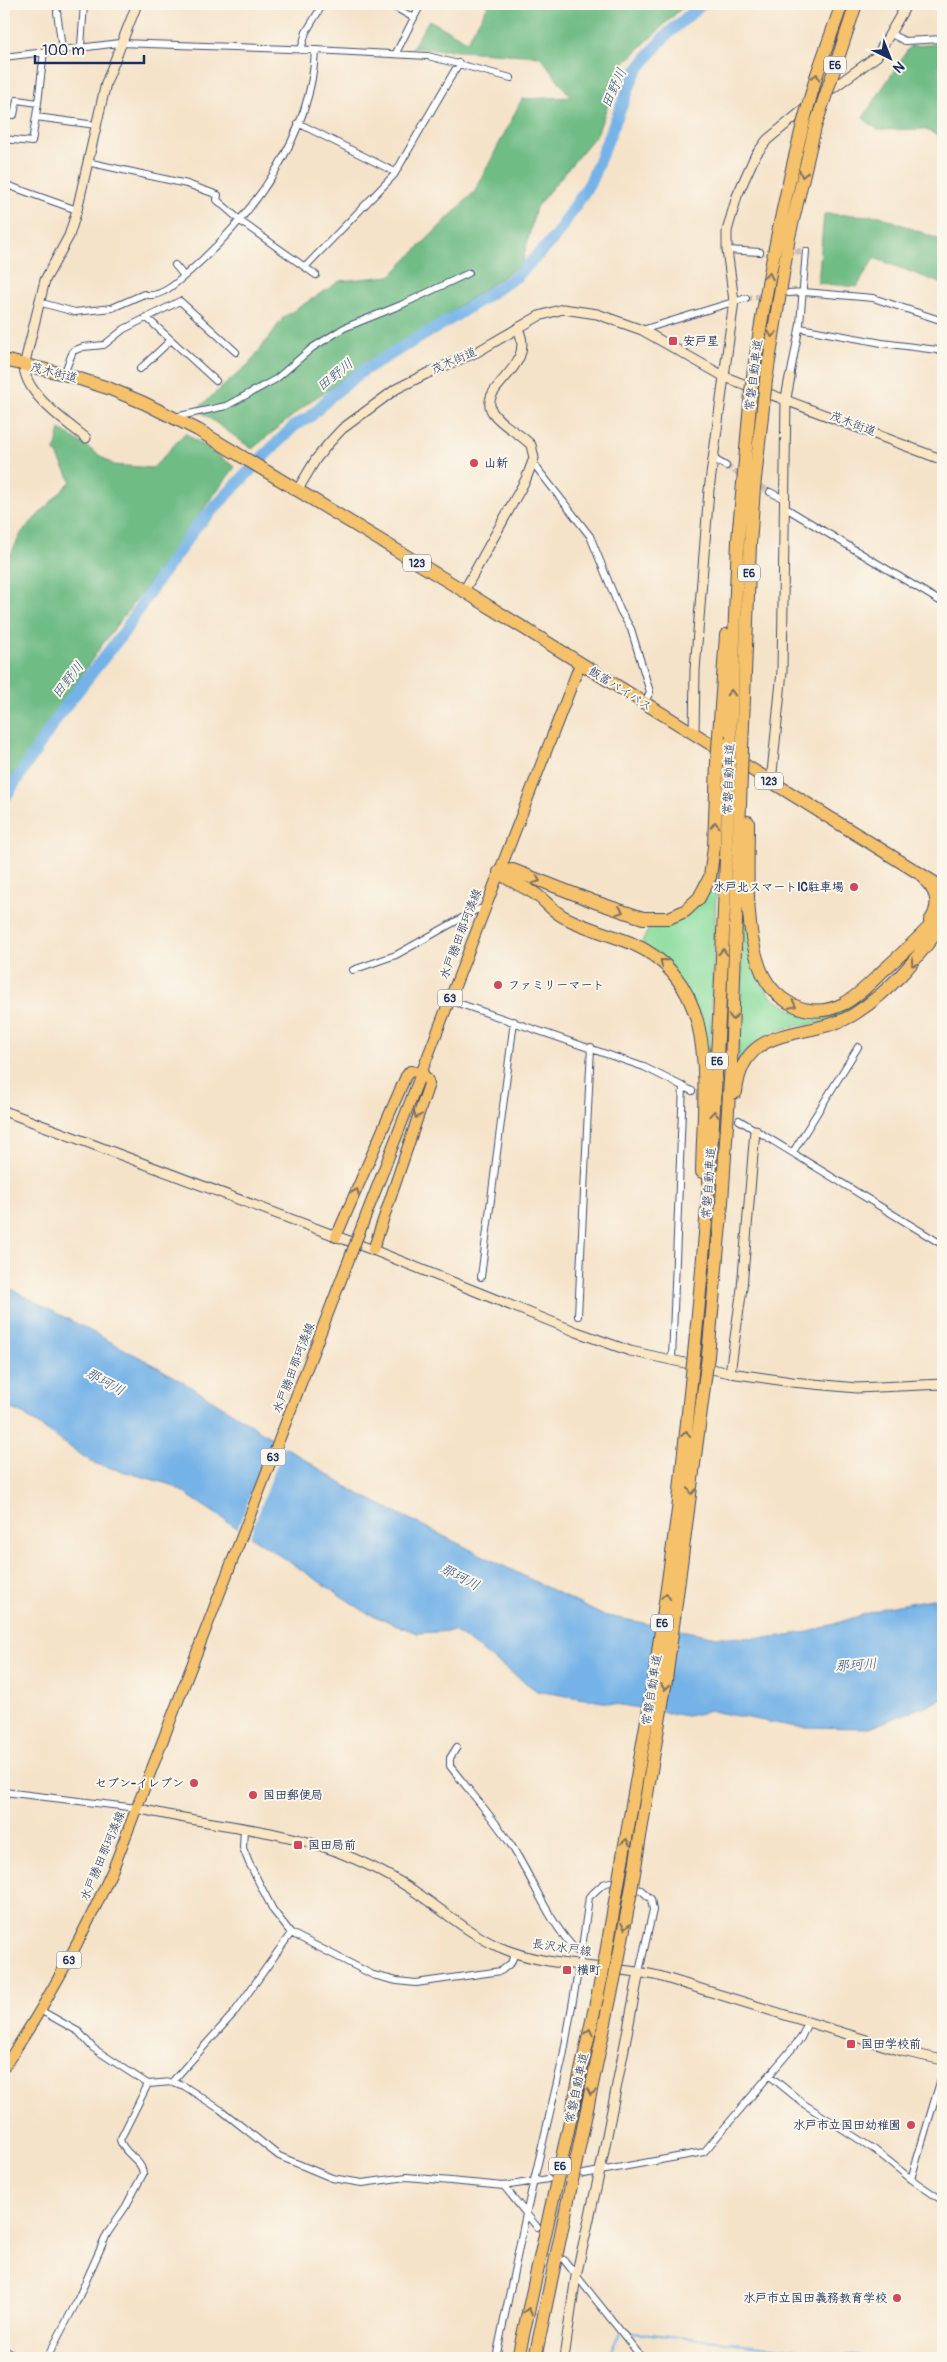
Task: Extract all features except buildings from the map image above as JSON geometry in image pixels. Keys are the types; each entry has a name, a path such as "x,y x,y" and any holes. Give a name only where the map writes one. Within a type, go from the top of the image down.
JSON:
{"highway":[{"name":"常磐自動車道","path":"518,2358 602,1974 611,1960 631,1891 666,1680 708,1356 722,1202 731,1064 745,752 766,380 817,74 842,4"},
{"name":"常磐自動車道","path":"534,2358 615,1975 611,1960 617,1890 654,1680 678,1510 705,1242 717,1064 723,765 730,742 738,540 753,376 775,244 809,126 856,4"},
{"name":"茂木街道","path":"4,360 64,374 108,388 174,417 227,447 297,491"},
{"path":"499,872 513,870 637,916 661,919 677,915 699,898 710,877 723,765 718,735 736,483 749,420"},
{"name":"飯富バイパス","path":"297,491 464,591 943,888"},
{"path":"745,777 753,941 763,975 774,992 799,1008 816,1011 834,1008 857,994 919,937 943,912"},
{"path":"499,872 508,881 535,893 563,916 648,951 671,970 692,1002 700,1030 703,1061 702,1186 696,1332"},
{"path":"917,872 935,892 937,903 933,916 919,937"},
{"path":"710,1325 722,1264 736,1089 744,1064 756,1048 774,1038 835,1023 863,1008 903,976 943,924"}],"main road":[{"name":"水戸勝田那珂湊線","path":"4,2067 40,2010 86,1926 138,1808 420,1073 580,664"},
{"path":"336,1237 406,1076 410,1071 420,1073 427,1077 429,1084 373,1250"}],"street":[{"path":"80,46 84,4"},
{"path":"86,438 57,414 29,385 26,380 24,366 38,302 45,280 68,236 77,210 106,83 120,43 137,4"},
{"path":"301,50 306,32 323,4"},
{"path":"389,4 414,18"},
{"path":"396,53 421,4"},
{"path":"694,735 695,670 709,490 734,301 727,250 730,218 755,156 780,128 877,56 907,4"},
{"path":"58,12 62,49"},
{"path":"889,33 904,41 943,39"},
{"path":"4,57 80,46 120,43 396,53 428,56 511,78"},
{"path":"38,302 75,312 112,308 144,294 150,297 159,294 184,276 214,249 240,220 275,174 298,123 310,89 315,50"},
{"path":"4,139 32,142 44,51"},
{"path":"306,266 395,172 459,63"},
{"path":"4,115 14,115 17,100 38,103"},
{"path":"36,116 96,125"},
{"path":"298,123 395,172"},
{"path":"87,162 187,184 218,195 217,200 240,220 316,275"},
{"path":"4,184 77,210"},
{"path":"727,250 760,252"},
{"path":"771,783 782,671 786,398 800,328 806,252"},
{"path":"175,265 184,276"},
{"path":"174,417 226,406 276,379 312,348 344,328 401,305 469,273"},
{"path":"788,293 804,292 873,298 943,321"},
{"path":"642,330 746,298"},
{"path":"64,374 73,351 104,345 124,329 180,301 236,352"},
{"name":"茂木街道","path":"297,491 316,459 342,429 396,389 477,352 539,316 563,310 597,314 642,330 725,377 786,398 943,460"},
{"path":"146,317 216,381"},
{"path":"800,328 882,343 937,350 943,353"},
{"path":"464,591 491,545 533,464 534,449 496,417 490,405 492,394 521,355 522,338 518,329"},
{"path":"140,369 171,340"},
{"path":"714,459 726,466"},
{"path":"533,464 590,536 620,610 631,629 650,692 644,704"},
{"path":"770,492 784,503 943,603"},
{"path":"353,970 396,955 476,910 485,908"},
{"path":"449,1000 591,1047 644,1067 692,1092"},
{"path":"482,1277 514,1022"},
{"path":"578,1316 591,1047"},
{"path":"793,1152 858,1047"},
{"path":"672,1359 683,1086"},
{"path":"4,1111 373,1250 577,1332 630,1350 730,1373 792,1382 856,1388 943,1384"},
{"path":"738,1120 793,1152 943,1246"},
{"path":"730,1373 742,1288 756,1130"},
{"path":"457,1747 450,1758 450,1766 512,1846 553,1920 581,1960"},
{"path":"4,1792 138,1808"},
{"name":"長沢水戸線","path":"138,1808 304,1841 355,1859 399,1881 482,1938 515,1953 552,1962 581,1960 639,1972 902,2051 943,2060"},
{"path":"244,1828 243,1848 273,1910 291,1932 373,1976 416,1983 501,1971 511,1963 515,1953"},
{"path":"496,2358 526,2214 563,2057 581,1960 589,1898 597,1888 610,1882 641,1890 651,1899 653,1910 600,2172 576,2276 564,2358"},
{"path":"172,2082 234,2014 291,1932"},
{"path":"40,2010 79,2032 93,2048 148,2084 172,2082 184,2086 215,2106 279,2156 332,2178 362,2183 407,2177 504,2186 548,2179"},
{"path":"584,2174 704,2152 801,2038 808,2022"},
{"path":"911,2179 943,2072"},
{"path":"770,2076 804,2104 875,2150 911,2179 943,2200"},
{"path":"47,2358 85,2283 107,2234 126,2206 143,2174 140,2164 125,2151 120,2140 148,2084"},
{"path":"504,2186 537,2227"},
{"path":"564,2260 642,2358"},
{"path":"4,2350 20,2358"}],"green space":[{"path":"489,4 686,4 624,63 597,134 536,207 522,264 312,400 252,449 197,409 249,364 284,317 340,281 390,276 475,191 522,99 571,97 540,56 412,48 429,20 467,41"},
{"path":"943,44 943,138 924,129 878,130 863,118 910,46"},
{"path":"824,214 880,216 943,241 943,284 874,258 857,287 818,283"},
{"path":"60,429 114,465 153,468 185,433 235,467 99,649 4,791 4,567 22,532 71,481 55,451"},
{"path":"717,868 708,1115 700,1016 642,942 652,923 671,921"},
{"path":"745,902 762,983 772,998 796,1012 813,1015 864,990 872,997 847,1015 827,1021 784,1029 760,1039 748,1049 738,1064"}],"water":[{"name":"那珂川","path":"4,1285 156,1366 355,1492 602,1615 717,1637 765,1638 809,1632 887,1607 943,1597 943,1699 869,1728 796,1727 711,1711 687,1716 537,1691 454,1631 417,1633 367,1613 172,1485 93,1463 23,1414 4,1406"}],"pier":[{"path":"273,1436 285,1444 249,1538 237,1530"}],"waterway":[{"name":"田野川","path":"4,799 61,712 124,632 150,591 196,527 262,458 294,426 310,417 332,395 364,370 449,320 517,276 555,237 590,183 635,73 663,38 702,4"},
{"path":"623,2331 835,2354"},
{"path":"607,2358 620,2334"},
{"path":"845,2355 874,2358"}],"tunnel":[{"path":"786,252 806,251"},
{"path":"746,298 767,296"},
{"path":"726,466 744,477"},
{"path":"753,482 770,492"}],"place":[{"name":"安戸星","path":"673,341"},
{"name":"山新","path":"474,463"},
{"name":"水戸北スマートIC駐車場","path":"854,887"},
{"name":"ファミリーマート","path":"498,985"},
{"name":"セブン-イレブン","path":"194,1783"},
{"name":"国田郵便局","path":"253,1795"},
{"name":"国田局前","path":"298,1845"},
{"name":"横町","path":"567,1970"},
{"name":"国田学校前","path":"851,2044"},
{"name":"水戸市立国田幼稚園","path":"911,2125"},
{"name":"水戸市立国田義務教育学校","path":"897,2298"}]}
